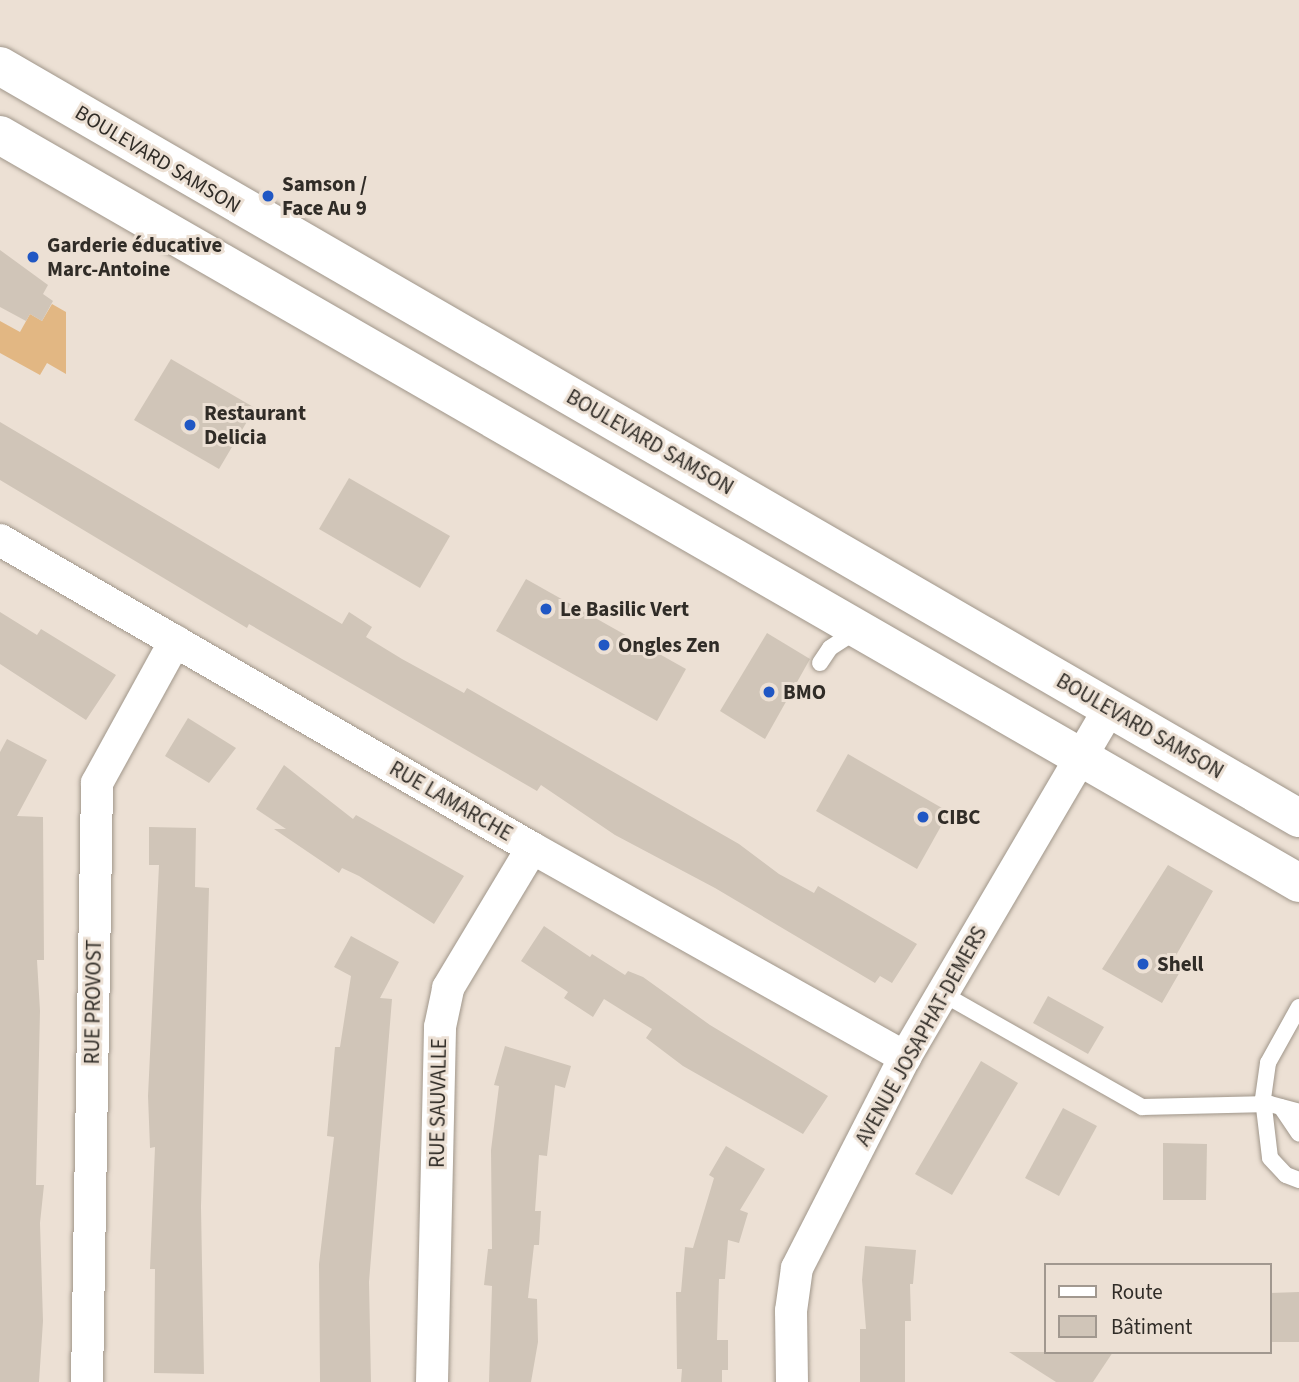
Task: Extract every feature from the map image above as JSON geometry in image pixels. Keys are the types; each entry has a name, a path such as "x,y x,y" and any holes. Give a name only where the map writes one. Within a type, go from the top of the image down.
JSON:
{"street":[{"name":"BOULEVARD SAMSON","path":"0,66 1299,818"},
{"path":"0,135 1299,883"},
{"name":"RUE LAMARCHE","path":"0,540 532,848 905,1057"},
{"name":"RUE PROVOST","path":"87,1382 97,783 175,641"},
{"name":"AVENUE JOSAPHAT-DEMERS","path":"792,1382 791,1311 797,1268 905,1057 1109,709"},
{"name":"RUE SAUVALLE","path":"432,1382 440,1027 448,988 532,848"}],"lane":[{"path":"820,663 830,648 860,629"},
{"path":"943,994 1142,1107 1263,1104 1299,1112"},
{"path":"1299,1007 1268,1063 1263,1104 1270,1158 1286,1175 1299,1180"},
{"path":"1281,1107 1299,1134"}],"shaded area":[{"path":"52,304 66,312 66,374 47,363 40,375 0,353 0,321 20,332 30,314 42,321"}],"building":[{"path":"0,250 48,285 43,294 53,301 42,321 30,314 26,321 0,307"},
{"path":"171,359 255,408 219,469 134,420"},
{"path":"0,422 342,624 349,612 372,627 366,637 402,659 464,693 467,688 739,844 779,874 814,893 818,886 917,944 892,983 880,976 875,983 715,888 615,835 541,785 537,791 249,624 247,628 0,480"},
{"path":"349,478 450,536 420,588 319,529"},
{"path":"526,579 686,669 657,721 496,631"},
{"path":"0,612 37,635 41,629 116,675 86,720 0,664"},
{"path":"767,633 810,659 765,739 720,711"},
{"path":"188,718 236,748 209,783 165,756"},
{"path":"7,739 47,760 17,816 43,817 44,960 37,960 40,1011 36,1185 44,1185 40,1223 43,1321 39,1382 0,1382 0,752"},
{"path":"848,754 949,812 917,869 816,811"},
{"path":"284,765 353,819 356,815 464,876 434,924 359,876 342,868 339,873 274,829 286,829 256,809"},
{"path":"149,827 196,828 195,887 209,888 201,1207 204,1374 154,1373 155,1269 150,1269 155,1147 150,1148 148,1096 159,865 149,865"},
{"path":"1168,865 1213,891 1171,964 1181,970 1162,1003 1102,969"},
{"path":"544,926 590,957 592,954 625,975 628,971 643,977 710,1025 828,1096 803,1134 683,1066 646,1038 652,1029 604,999 593,1017 564,998 568,992 521,961"},
{"path":"351,936 399,962 380,998 392,999 369,1282 371,1382 320,1382 319,1264 334,1137 327,1136 335,1047 340,1047 351,976 334,967"},
{"path":"1048,996 1104,1027 1088,1054 1033,1023"},
{"path":"505,1046 571,1066 565,1088 555,1085 547,1156 539,1155 535,1211 541,1211 539,1245 534,1245 528,1298 537,1299 538,1342 531,1382 489,1382 492,1286 484,1285 488,1249 492,1249 491,1150 499,1086 494,1085"},
{"path":"981,1061 1018,1083 952,1195 915,1174"},
{"path":"1063,1108 1097,1126 1059,1196 1025,1178"},
{"path":"1163,1143 1207,1144 1206,1200 1163,1200"},
{"path":"726,1146 765,1169 740,1210 748,1213 739,1243 728,1240 725,1279 719,1279 717,1340 728,1340 728,1370 722,1370 722,1382 681,1382 682,1369 677,1369 676,1292 681,1292 685,1247 693,1248 714,1178 709,1175"},
{"path":"865,1246 916,1250 913,1284 910,1284 911,1321 905,1321 905,1382 860,1382 860,1329 866,1329 862,1280"},
{"path":"1299,1292 1299,1342 1271,1342 1271,1293"},
{"path":"1009,1352 1112,1354 1093,1382 1056,1382"}],"place":[{"name":"Samson / Face Au 9","path":"268,196"},
{"name":"Garderie éducative Marc-Antoine","path":"33,257"},
{"name":"Restaurant Delicia","path":"190,425"},
{"name":"Le Basilic Vert","path":"546,609"},
{"name":"Ongles Zen","path":"604,645"},
{"name":"BMO","path":"769,692"},
{"name":"CIBC","path":"923,817"},
{"name":"Shell","path":"1143,964"}]}
